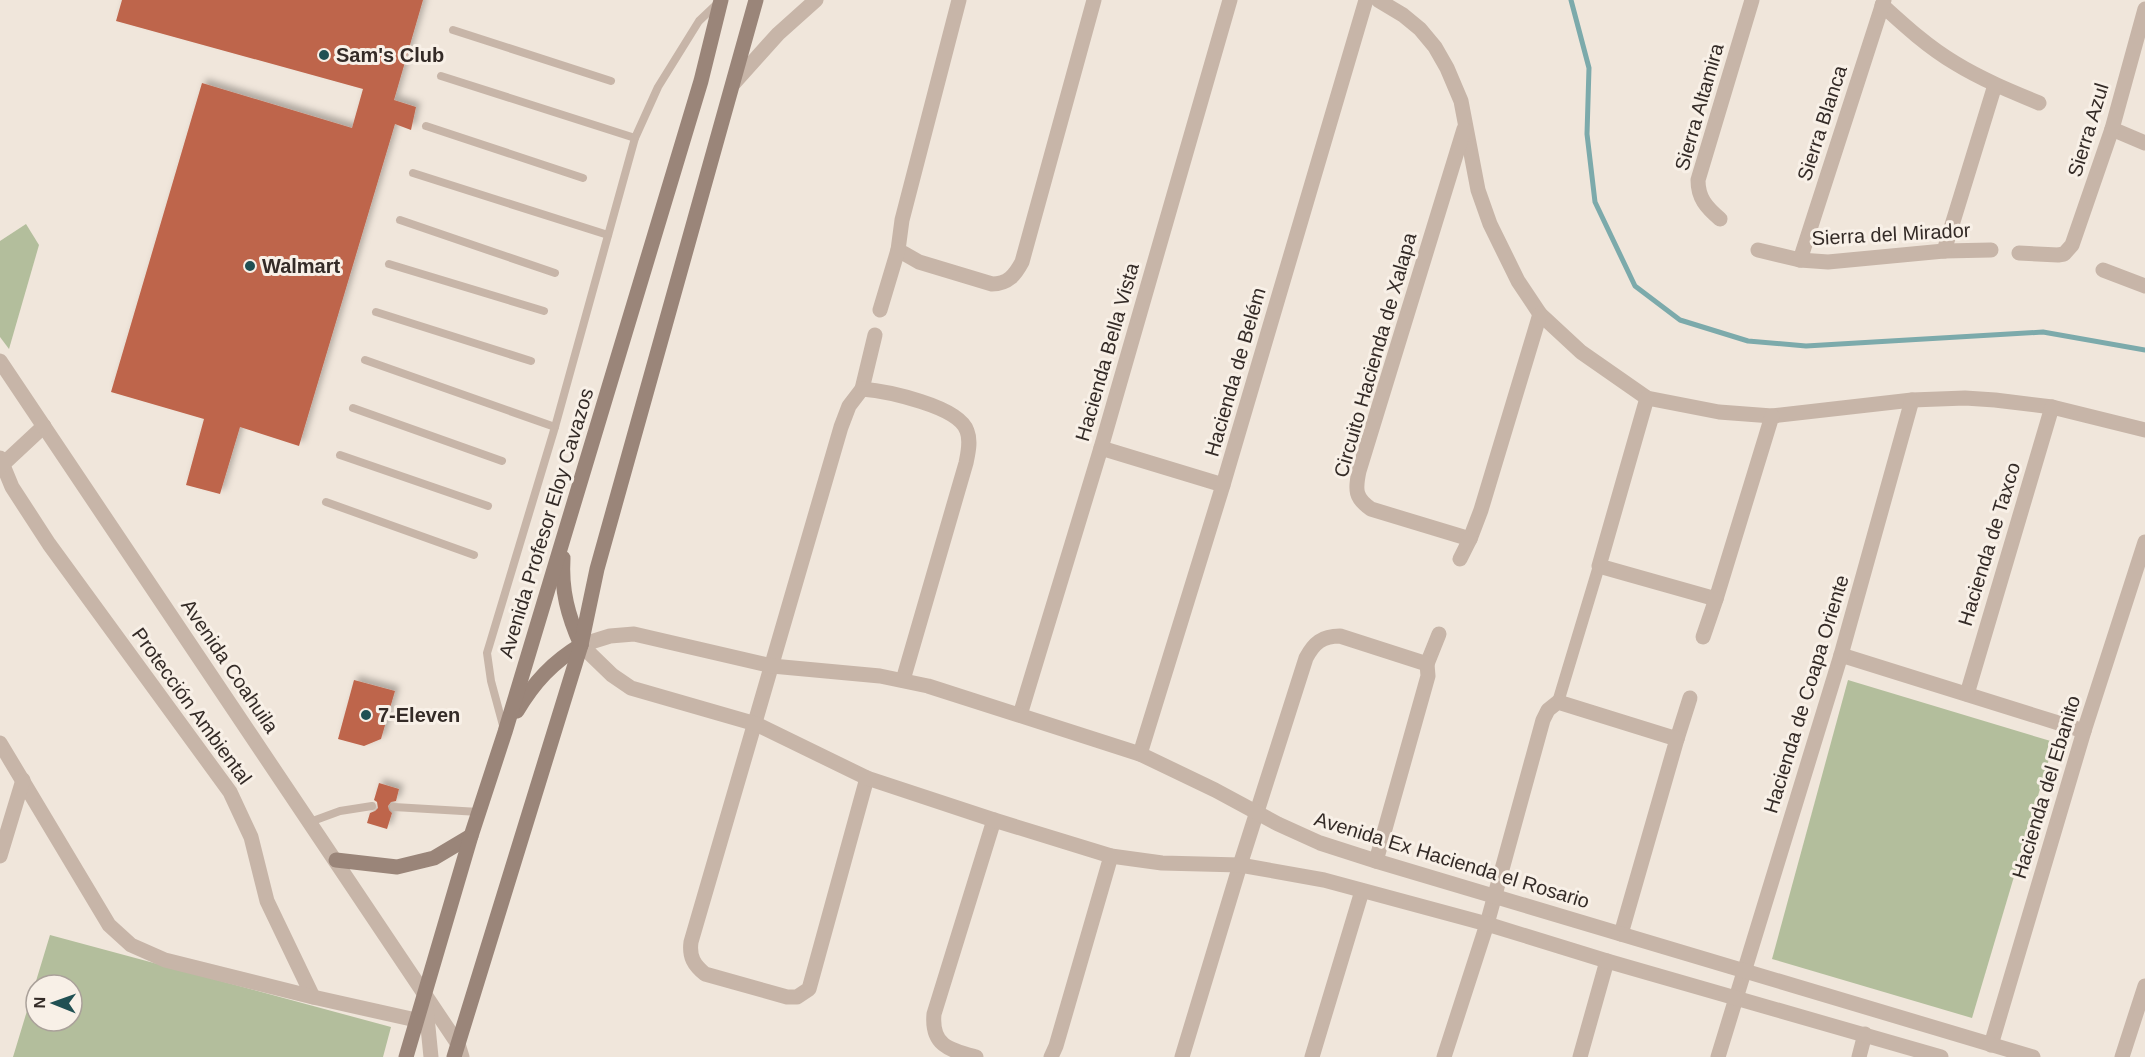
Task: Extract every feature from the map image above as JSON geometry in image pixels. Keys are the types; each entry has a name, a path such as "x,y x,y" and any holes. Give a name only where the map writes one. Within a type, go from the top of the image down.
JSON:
{"main road":[{"path":"458,1053 581,645 597,569 756,0"},
{"name":"Avenida Profesor Eloy Cavazos","path":"405,1057 701,81 721,1"},
{"path":"566,529 563,586 571,621 581,645"},
{"path":"505,732 523,701 547,670 561,657 581,645"},
{"path":"336,860 397,867 434,858 471,836"}],"street":[{"path":"734,83 778,34 816,0"},
{"path":"880,310 898,250 902,220 959,0"},
{"path":"898,250 919,262 992,284 1007,281 1016,273 1022,262 1094,0"},
{"name":"Hacienda Bella Vista","path":"1020,715 1101,448 1230,0"},
{"name":"Hacienda de Belém","path":"1140,754 1223,485 1366,0"},
{"path":"1378,0 1403,15 1420,29 1434,46 1461,101 1478,190 1490,224 1518,281 1540,314 1581,352 1647,398 1719,412 1773,416 1912,400 1965,398 2052,407 2145,430"},
{"name":"Sierra Altamira","path":"1720,219 1702,201 1698,192 1698,180 1752,0"},
{"path":"1883,3 1938,52 1995,85 2039,104"},
{"name":"Sierra Blanca","path":"1800,260 1883,3"},
{"name":"Sierra Azul","path":"2019,253 2058,255 2064,254 2072,245 2112,129 2145,9"},
{"path":"1944,251 1995,85"},
{"name":"Circuito Hacienda de Xalapa","path":"1465,126 1357,483 1357,494 1362,503 1371,509 1470,538"},
{"path":"2112,129 2145,143"},
{"name":"Sierra del Mirador","path":"1758,250 1800,260 1828,262 1944,251 1991,250"},
{"path":"2103,270 2145,286"},
{"path":"1461,559 1481,510 1540,314"},
{"path":"867,778 809,990 797,997 787,997 705,974 692,961 689,952 691,942 841,427 849,406 862,389 875,334"},
{"name":"Avenida Coahuila","path":"0,361 425,994 458,1053"},
{"path":"862,389 884,392 945,410 962,420 968,431 969,445 966,463 903,680"},
{"path":"1444,1057 1487,924 1543,720 1548,710 1558,702 1647,398"},
{"name":"Hacienda de Coapa Oriente","path":"1718,1057 1841,655 1912,400"},
{"name":"Hacienda de Taxco","path":"1967,694 2052,407"},
{"path":"1703,637 1773,416"},
{"path":"1,464 44,426"},
{"path":"1101,448 1223,485"},
{"name":"Protección Ambiental","path":"1,464 12,487 49,544 230,792 251,837 261,880 275,922 313,998"},
{"name":"Hacienda del Ebanito","path":"1991,1045 2084,731 2145,542"},
{"path":"1599,566 1716,599"},
{"name":"Avenida Ex Hacienda el Rosario","path":"581,645 610,636 634,634 772,666 903,680 1140,754 1320,843 2033,1057"},
{"path":"1376,861 1428,676 1427,664 1439,634"},
{"path":"1182,1057 1240,865 1306,658 1312,648 1319,640 1330,636 1340,636 1427,664"},
{"path":"581,645 612,675 631,688 756,724 867,778 1111,856 1162,863 1240,865 1303,875 1487,924 1607,962 1941,1057"},
{"path":"1841,655 2084,731"},
{"path":"1621,934 1690,698"},
{"path":"1558,702 1677,739"},
{"path":"0,742 109,925 131,945 165,960 313,998 416,1020"},
{"path":"0,856 22,780"},
{"path":"976,1057 942,1044 935,1035 933,1024 934,1014 994,820"},
{"path":"1051,1057 1111,856"},
{"path":"1312,1057 1362,891"},
{"path":"1580,1057 1607,962"},
{"path":"2122,1057 2145,986"},
{"name":"Avenida Coahuila","path":"425,994 431,1057"},
{"path":"1858,1057 1865,1034"}],"lane":[{"path":"505,732 491,681 488,653 555,427 635,138 658,87 699,21 721,1"},
{"path":"453,30 611,81"},
{"path":"441,76 635,138"},
{"path":"426,126 583,177"},
{"path":"413,173 608,236"},
{"path":"400,220 555,273"},
{"path":"389,264 544,311"},
{"path":"376,312 531,361"},
{"path":"365,360 555,427"},
{"path":"353,408 502,461"},
{"path":"340,455 488,506"},
{"path":"326,502 474,555"},
{"path":"310,822 340,811 372,806"},
{"path":"394,807 480,812"}],"green space":[{"path":"26,224 39,245 9,349 0,337 0,241"},
{"path":"1848,680 2054,742 1972,1018 1772,959"},
{"path":"50,935 391,1027 383,1057 13,1057 24,1021 24,1033 84,1033 84,973 38,973"}],"building":[{"name":"Walmart","path":"122,0 423,0 394,100 416,107 411,130 395,124 299,446 240,427 220,494 186,485 204,419 111,392 202,83 352,128 363,89 116,21"},
{"name":"7-Eleven","path":"354,680 395,691 381,739 364,746 338,739"},
{"path":"379,783 399,789 396,801 391,802 388,806 392,813 387,829 367,823 370,813 378,808 374,800"}],"waterway":[{"path":"1571,0 1589,68 1587,134 1595,202 1635,286 1680,320 1748,341 1806,346 2043,332 2145,350"}],"place":[{"name":"Sam's Club","path":"324,55"},
{"name":"Walmart","path":"250,266"},
{"name":"7-Eleven","path":"366,715"}]}
